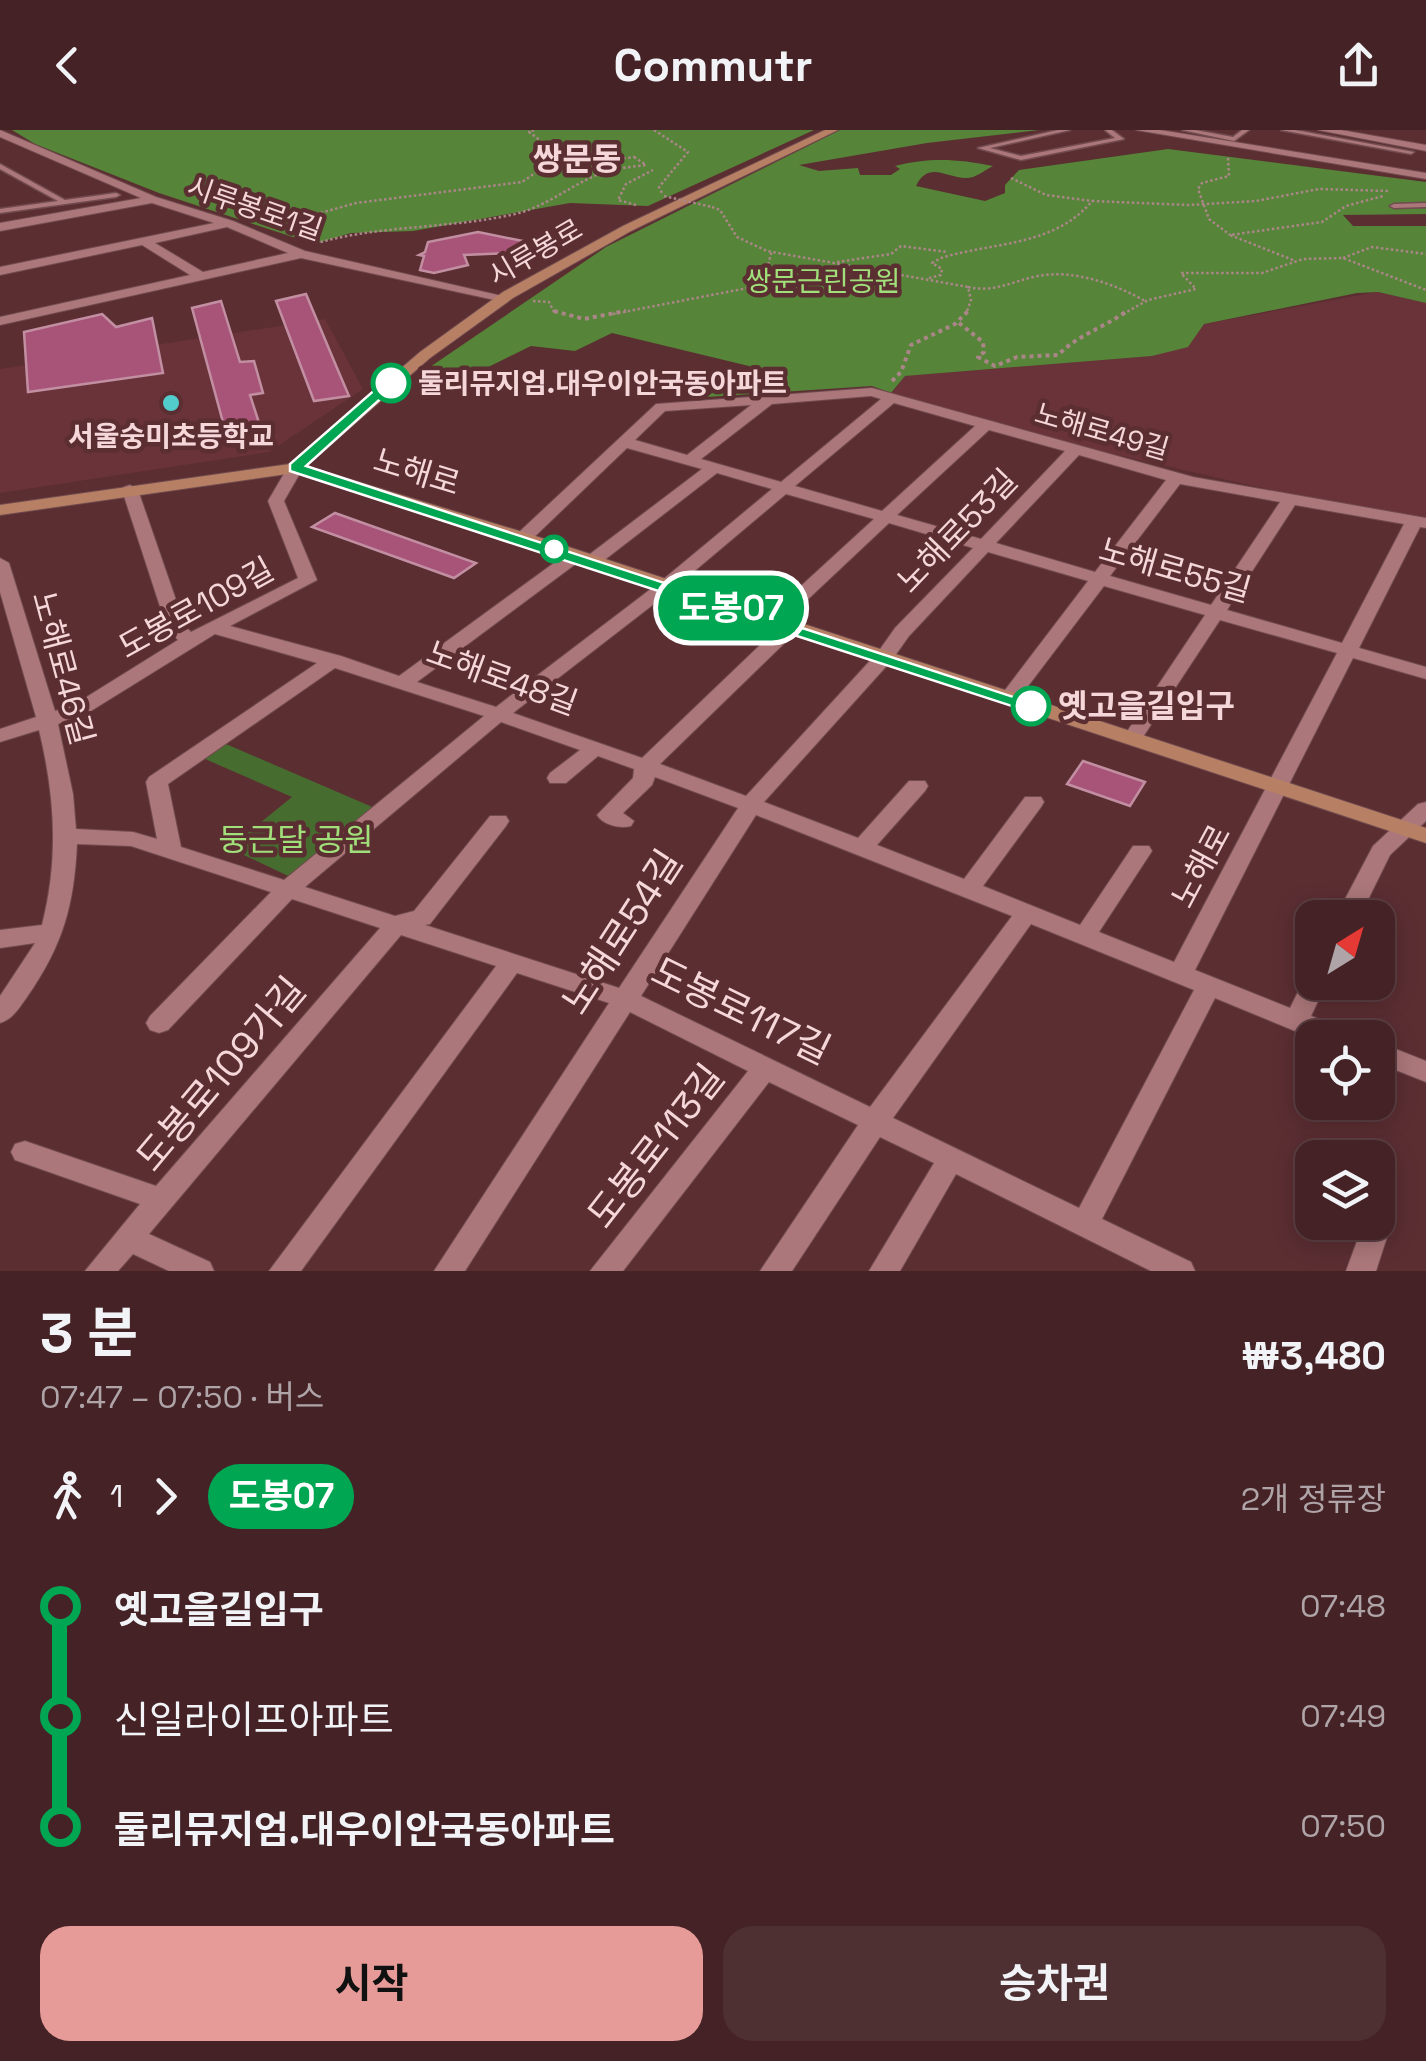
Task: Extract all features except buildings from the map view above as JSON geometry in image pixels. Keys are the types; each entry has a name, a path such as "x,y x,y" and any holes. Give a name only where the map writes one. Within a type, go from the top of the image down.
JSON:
{"main road":[{"name":"시루봉로","path":"295,468 376,396 504,298 833,130"},
{"name":"노해로","path":"0,510 295,468 523,538 1417,833"}],"street":[{"path":"1141,130 1426,176"},
{"path":"1323,130 1426,148"},
{"name":"시루봉로1길","path":"0,133 152,200 229,224 301,254 504,298"},
{"path":"0,227 152,200"},
{"path":"0,271 229,224"},
{"path":"144,240 200,276"},
{"path":"0,321 301,254"},
{"path":"160,1023 289,888 499,714 666,586 885,396"},
{"name":"노해로49길","path":"523,538 661,408 885,396 1176,478 1420,522"},
{"path":"690,460 767,400"},
{"path":"623,821 608,815 644,780 645,768 790,627 796,600 986,424"},
{"name":"노해로55길","path":"625,442 1426,673"},
{"name":"노해로53길","path":"885,656 902,632 1075,450"},
{"path":"405,681 715,467"},
{"name":"도봉로109길","path":"0,736 79,710 213,627 308,580 276,500 295,468"},
{"path":"1009,698 1176,478"},
{"path":"130,490 176,628 190,641"},
{"path":"1132,739 1290,500"},
{"path":"1280,788 1420,522"},
{"name":"노해로46길","path":"0,563 50,722 64,836 64,885 52,932 0,1014"},
{"name":"노해로48길","path":"213,627 405,681 499,714 753,807 1296,1020"},
{"name":"노해로54길","path":"450,1271 759,793 885,656"},
{"path":"171,851 157,782 334,660"},
{"path":"558,778 594,749"},
{"path":"862,850 917,786"},
{"name":"노해로","path":"1180,974 1280,788"},
{"path":"966,891 1033,802"},
{"path":"1356,900 1380,851 1417,833 1426,810"},
{"path":"398,924 422,918 498,821"},
{"name":"도봉로117길","path":"64,836 133,839 625,999 1180,1271"},
{"path":"1084,937 1141,850"},
{"path":"775,1271 876,1120 1026,914"},
{"name":"도봉로109가길","path":"100,1271 398,924"},
{"path":"0,939 52,932"},
{"path":"284,1271 513,961"},
{"path":"1085,1224 1209,986"},
{"path":"1296,1020 1306,1000"},
{"path":"1395,1059 1426,1072"},
{"name":"도봉로113길","path":"605,1271 766,1067"},
{"path":"25,1152 163,1200"},
{"path":"884,1271 952,1158"},
{"path":"128,1238 198,1271"},
{"path":"1362,1271 1371,1240"}],"lane":[{"path":"1067,130 980,148 1021,158 1121,139 1108,130"},
{"path":"1185,130 1230,147 1246,130"},
{"path":"1284,130 1411,152"},
{"path":"0,166 62,200"},
{"path":"0,210 116,195"},
{"path":"0,197 18,207"},
{"path":"1394,206 1426,205"}],"path":[{"path":"534,130 529,132 560,156 522,182 356,204 306,217 304,231 314,244 351,233 413,231 511,215 541,207 603,172 646,165"},
{"path":"654,130 688,152 669,170 660,187 664,196 720,210 726,227 739,240 984,292 1055,273 1091,284 1114,284 1145,301"},
{"path":"1230,147 1225,160 1232,169 1229,176 1202,182 1198,190 1216,228 1296,262"},
{"path":"542,169 634,158 653,170"},
{"path":"664,213 618,200 626,184 653,170 669,170"},
{"path":"1012,178 1046,194 1092,201 1203,204 1256,201 1319,189 1390,191 1346,206 1322,222 1230,235"},
{"path":"832,262 891,254 900,246 950,252 1012,246 1080,217 1092,201"},
{"path":"1343,258 1348,253 1383,247 1426,254"},
{"path":"520,301 549,302 556,315 584,320 722,295 753,286 768,269 772,250"},
{"path":"929,278 941,275 942,269 932,263 950,252"},
{"path":"959,323 982,342 984,352 978,357 995,366 1016,357 1058,355 1076,337 1094,336 1145,301 1183,296 1196,289 1181,273 1262,273 1296,262 1343,258 1426,290"},
{"path":"885,396 901,372 911,345 959,323 974,302 968,287"}],"shaded area":[{"path":"1377,292 1426,303 1426,519 1372,513 1061,442 892,393 905,376 1152,356 1204,324"},
{"name":"서울숭미초등학교","path":"325,319 363,389 269,452 0,493 0,369"}],"green space":[{"name":"쌍문근린공원","path":"12,130 814,130 648,206 570,203 413,231 351,233 314,244 159,193 35,144"},
{"name":"쌍문근린공원","path":"840,130 1039,130 927,143 799,165 819,171 858,168 860,175 891,175 900,169 895,166 932,160 993,166 965,178 928,173 916,186 985,201 1005,193 1005,185 1019,170 1168,149 1426,182 1426,214 1343,215 1353,226 1426,226 1426,303 1378,292 1357,293 1204,324 1188,347 1152,356 905,376 891,393 872,386 706,397 753,367 612,333 575,351 531,346 468,377 427,369 606,247"},
{"name":"둥근달 공원","path":"226,744 384,812 301,882 229,848 292,797 205,759"}],"bus line":[{"name":"도봉07","path":"391,383 295,468 523,538 1031,706"}],"place":[{"name":"둘리뮤지엄.대우이안국동아파트","path":"391,383"},
{"name":"서울숭미초등학교","path":"171,403"},
{"name":"옛고을길입구","path":"1031,706"}],"district":[{"name":"쌍문동","path":"577,159"}]}
